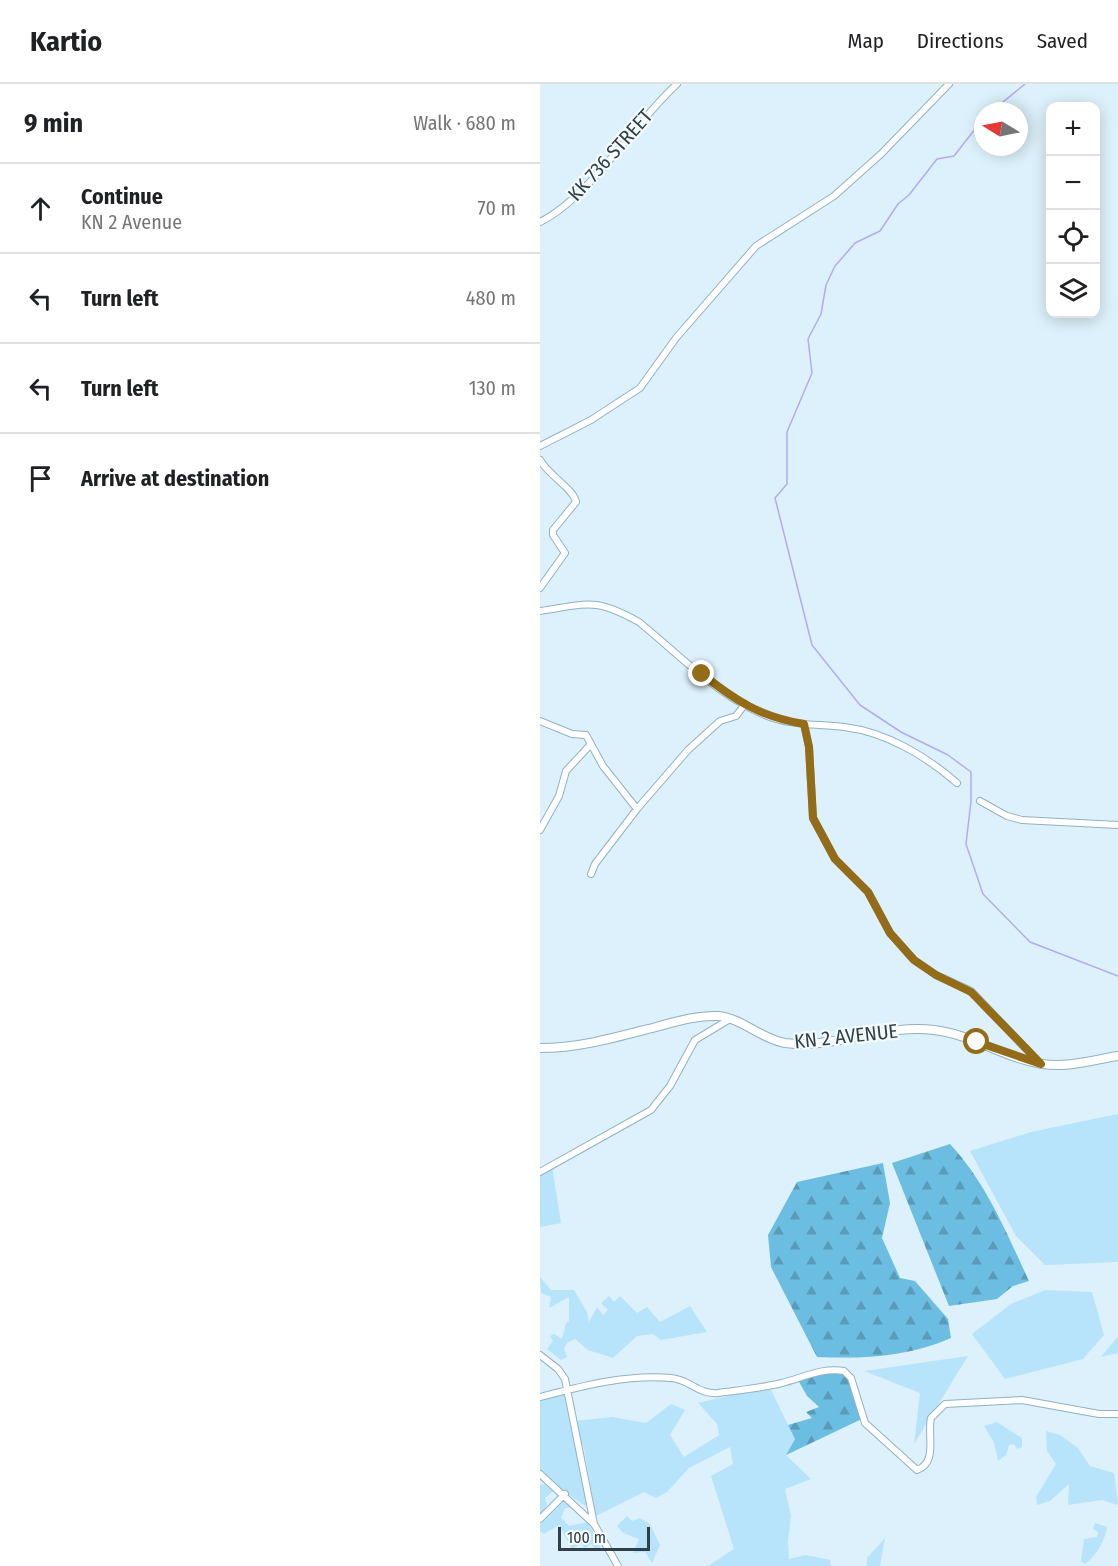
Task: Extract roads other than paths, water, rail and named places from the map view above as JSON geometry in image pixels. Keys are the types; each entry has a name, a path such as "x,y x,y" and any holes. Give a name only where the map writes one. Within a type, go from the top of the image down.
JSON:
{"main road":[{"name":"KN 2 AVENUE","path":"540,1048 580,1046 709,1016 730,1018 771,1039 785,1042 812,1043 913,1029 935,1030 1041,1064 1073,1063 1118,1056"}],"street":[{"name":"KK 736 STREET","path":"540,222 553,216 579,193 677,84"},
{"path":"540,446 591,420 640,388 676,338 756,246 834,196 881,154 949,84"},
{"path":"540,460 545,470 574,495 576,502 553,530 553,535 565,553 540,588"},
{"path":"540,611 574,604 596,603 626,615 639,622 728,694 745,704 777,720 842,726 880,734 943,771 957,783"},
{"path":"591,873 595,864 637,808 688,750 720,721 736,716 745,704"},
{"path":"540,721 572,734 584,734 603,766 637,808"},
{"path":"804,724 809,747 813,818 835,859 868,892 890,933 914,960 936,975 971,992 1041,1064"},
{"path":"540,830 559,796 566,771 591,744"},
{"path":"980,801 1007,816 1022,820 1118,825"},
{"path":"540,1173 651,1110 670,1086 695,1040 730,1018"},
{"path":"540,1355 558,1369 567,1390 594,1524"},
{"path":"540,1397 620,1380 672,1378 708,1393 717,1393 781,1383 814,1372 844,1371 851,1378 865,1423 917,1470 924,1468 929,1461 931,1418 945,1404 1022,1400 1100,1414 1118,1414"},
{"path":"540,1474 565,1494 594,1524 618,1566"},
{"path":"540,1519 565,1494"}],"waterway":[{"path":"1003,102 1025,84"},
{"path":"974,130 954,156 937,159 909,195 898,204 880,231 855,243 835,266 826,285 821,314 808,339 812,373 787,432 787,484 775,498 812,645 860,705 901,732 948,755 971,772 971,801 966,844 983,894 1030,942 1118,976"}]}
